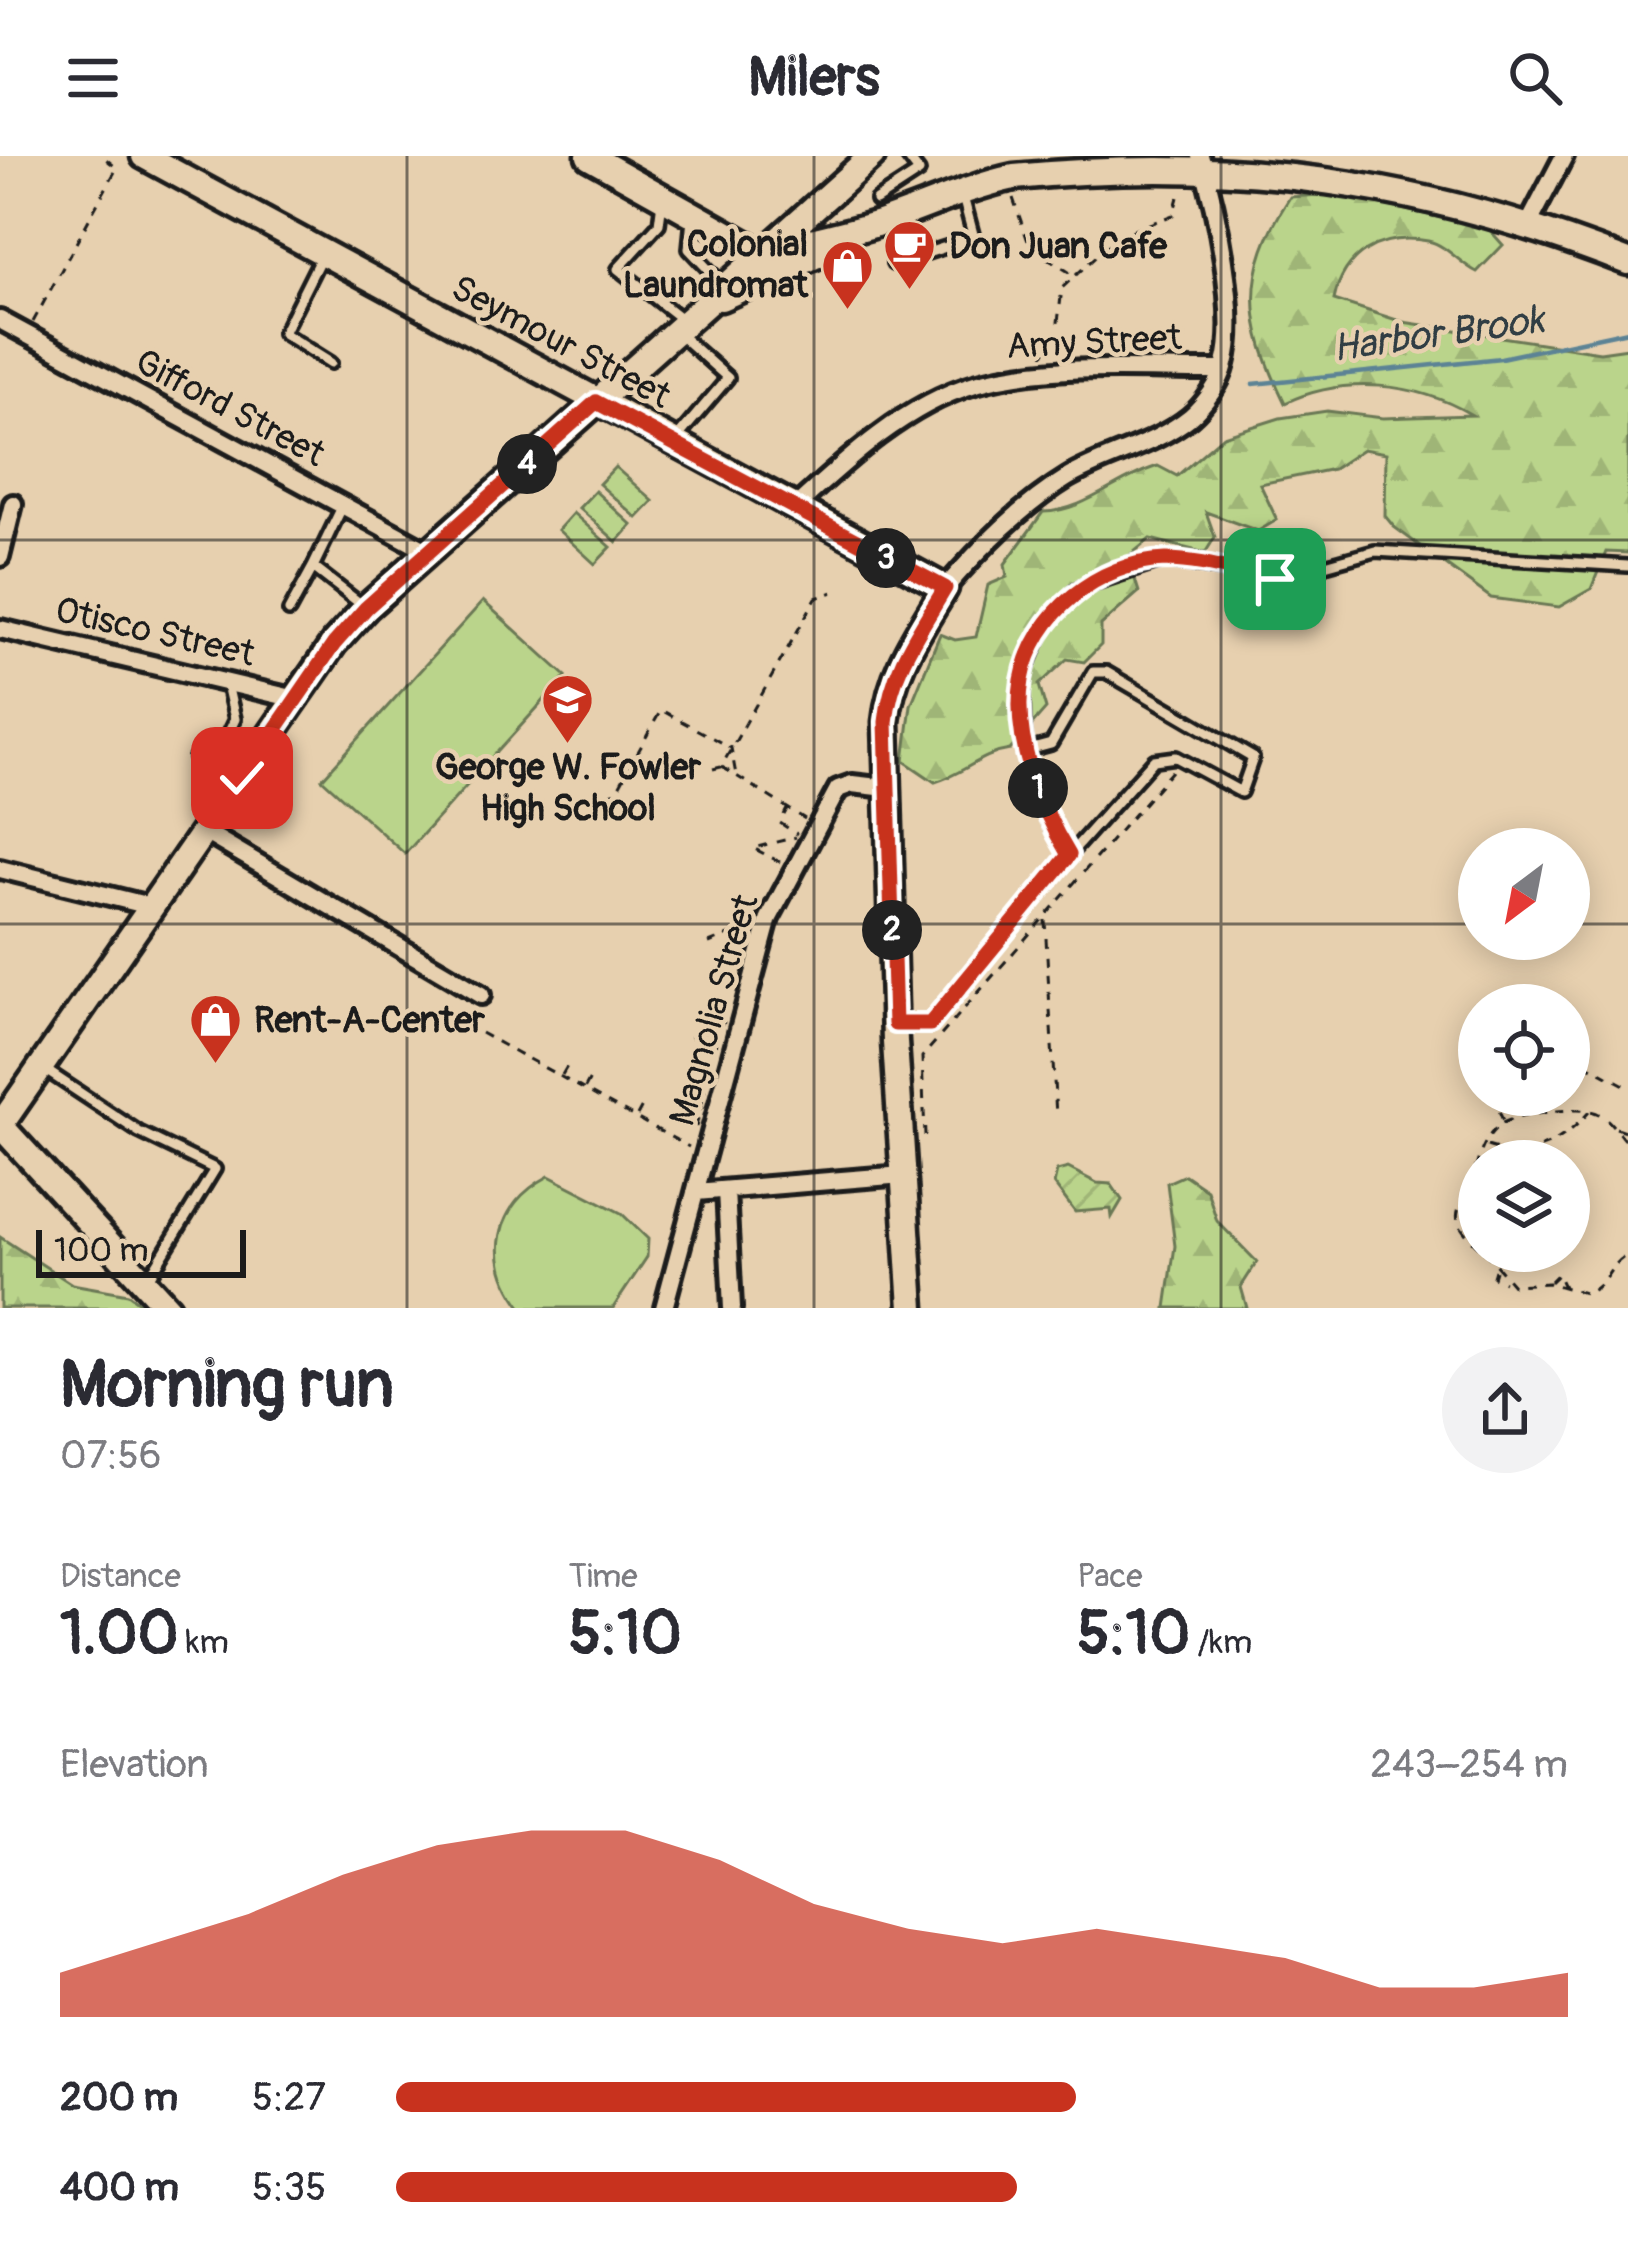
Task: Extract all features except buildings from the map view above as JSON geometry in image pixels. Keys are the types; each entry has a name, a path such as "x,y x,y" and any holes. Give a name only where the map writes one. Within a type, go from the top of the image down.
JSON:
{"street":[{"name":"Seymour Street","path":"144,156 945,588"},
{"path":"589,156 762,254"},
{"path":"168,1308 0,1126 296,699 366,608 872,156"},
{"path":"1529,223 1564,156"},
{"path":"762,254 875,212 962,193 1062,163 1200,157 1372,176 1529,223 1628,262"},
{"path":"912,1308 895,1024 887,788 889,692 945,588 1036,499 1190,416 1223,370 1228,338 1222,271 1200,157"},
{"path":"716,296 781,274 875,212"},
{"name":"Gifford Street","path":"0,320 429,552"},
{"name":"Amy Street","path":"794,508 888,429 972,385 1030,375 1223,370"},
{"path":"0,557 13,504"},
{"name":"Otisco Street","path":"0,628 296,699"},
{"name":"Magnolia Street","path":"664,1308 770,918 838,789 852,784 887,788"},
{"path":"206,832 481,995"},
{"path":"0,869 154,907"},
{"path":"696,1192 903,1175"},
{"path":"726,1190 732,1308"}],"lane":[{"path":"875,212 919,172 907,156"},
{"path":"893,264 974,238 962,193"},
{"path":"662,196 659,224 618,269 728,378 672,442"},
{"path":"694,214 687,231 689,249 716,296"},
{"path":"323,254 283,333 291,343 331,363"},
{"path":"289,611 343,505"},
{"path":"1069,855 1049,822 1025,751 1022,680 1044,628 1077,589 1121,570 1167,560 1275,579 1375,551 1628,566"},
{"path":"313,567 366,608"},
{"path":"895,1024 930,1024 1154,760 1176,757 1241,792 1253,758 1106,673 1093,672 1051,744 1025,751"},
{"path":"214,764 236,719 227,684"},
{"path":"194,758 242,778"},
{"path":"41,1066 139,1132 215,1169 145,1284"}],"path":[{"path":"20,331 26,321 33,323 117,168 102,156"},
{"path":"1039,362 1058,331 1058,297 1073,275 1121,234 1173,215 1180,200 1178,174"},
{"path":"1011,194 1030,247 1073,275"},
{"path":"721,767 816,598 833,592"},
{"path":"590,803 616,792 661,710 731,748"},
{"path":"731,748 736,776"},
{"path":"713,769 721,767 789,805 806,820"},
{"path":"925,1136 922,1058 1165,773 1174,770"},
{"path":"782,863 753,848 798,836 780,823 789,805"},
{"path":"1045,918 1056,1116"},
{"path":"709,943 753,926"},
{"path":"725,956 742,965"},
{"path":"718,1046 692,1037 725,1022"},
{"path":"481,1033 690,1148"},
{"path":"561,1077 569,1063"},
{"path":"1590,1066 1628,1087"},
{"path":"584,1090 592,1075"},
{"path":"689,1082 705,1090"},
{"path":"636,1118 644,1103"},
{"path":"1590,1110 1628,1144"},
{"path":"1501,1116 1504,1122"},
{"path":"1488,1140 1504,1122 1547,1116"},
{"path":"1558,1140 1585,1116"},
{"path":"1615,1128 1628,1132"},
{"path":"1501,1272 1506,1282 1521,1287 1548,1283 1591,1293 1628,1255"},
{"path":"1621,1258 1628,1265"},
{"path":"1548,1283 1558,1274 1565,1288"}],"green space":[{"path":"1334,194 1488,228 1503,245 1477,272 1428,241 1380,244 1355,259 1334,300 1403,322 1600,352 1628,348 1628,553 1606,552 1591,589 1559,607 1491,598 1394,527 1385,516 1386,453 1363,449 1333,469 1260,484 1277,520 1258,531 1206,512 1215,537 1205,553 1150,539 1128,557 1139,592 1101,625 1101,645 1084,662 1067,659 1039,685 1046,709 1010,750 935,782 904,761 911,705 940,634 955,640 976,637 988,585 1007,577 1005,564 1043,512 1073,506 1158,466 1177,476 1223,436 1280,418 1327,411 1383,418 1472,415 1428,395 1380,386 1331,388 1285,403 1262,348 1254,298 1257,274 1274,224 1290,197"},
{"path":"615,467 653,501 637,518 599,484"},
{"path":"595,491 632,525 617,542 579,508"},
{"path":"573,513 611,547 595,564 558,530"},
{"path":"483,601 566,676 405,854 322,779"},
{"path":"1068,1168 1097,1183 1111,1184 1122,1200 1112,1217 1111,1209 1075,1212 1054,1184 1057,1171"},
{"path":"1185,1175 1207,1190 1217,1221 1257,1262 1241,1287 1247,1308 1166,1308 1175,1246 1167,1183"},
{"path":"549,1176 621,1213 648,1239 647,1257 613,1308 522,1308 510,1290 500,1253 506,1218 530,1188"},
{"path":"0,1237 72,1284 128,1294 147,1308 0,1308"}],"waterway":[{"name":"Harbor Brook","path":"1253,384 1501,358 1628,331"}],"place":[{"name":"Don Juan Cafe","path":"910,292"},
{"name":"Colonial Laundromat","path":"847,311"},
{"name":"George W. Fowler High School","path":"568,745"},
{"name":"Rent-A-Center","path":"215,1066"}],"route":[{"path":"242,778 334,644 366,608 596,402 945,588 903,658 889,692 886,722 895,1024 930,1024 1069,855 1049,822 1025,751 1022,680 1044,628 1077,589 1121,570 1167,560 1275,579"}]}
